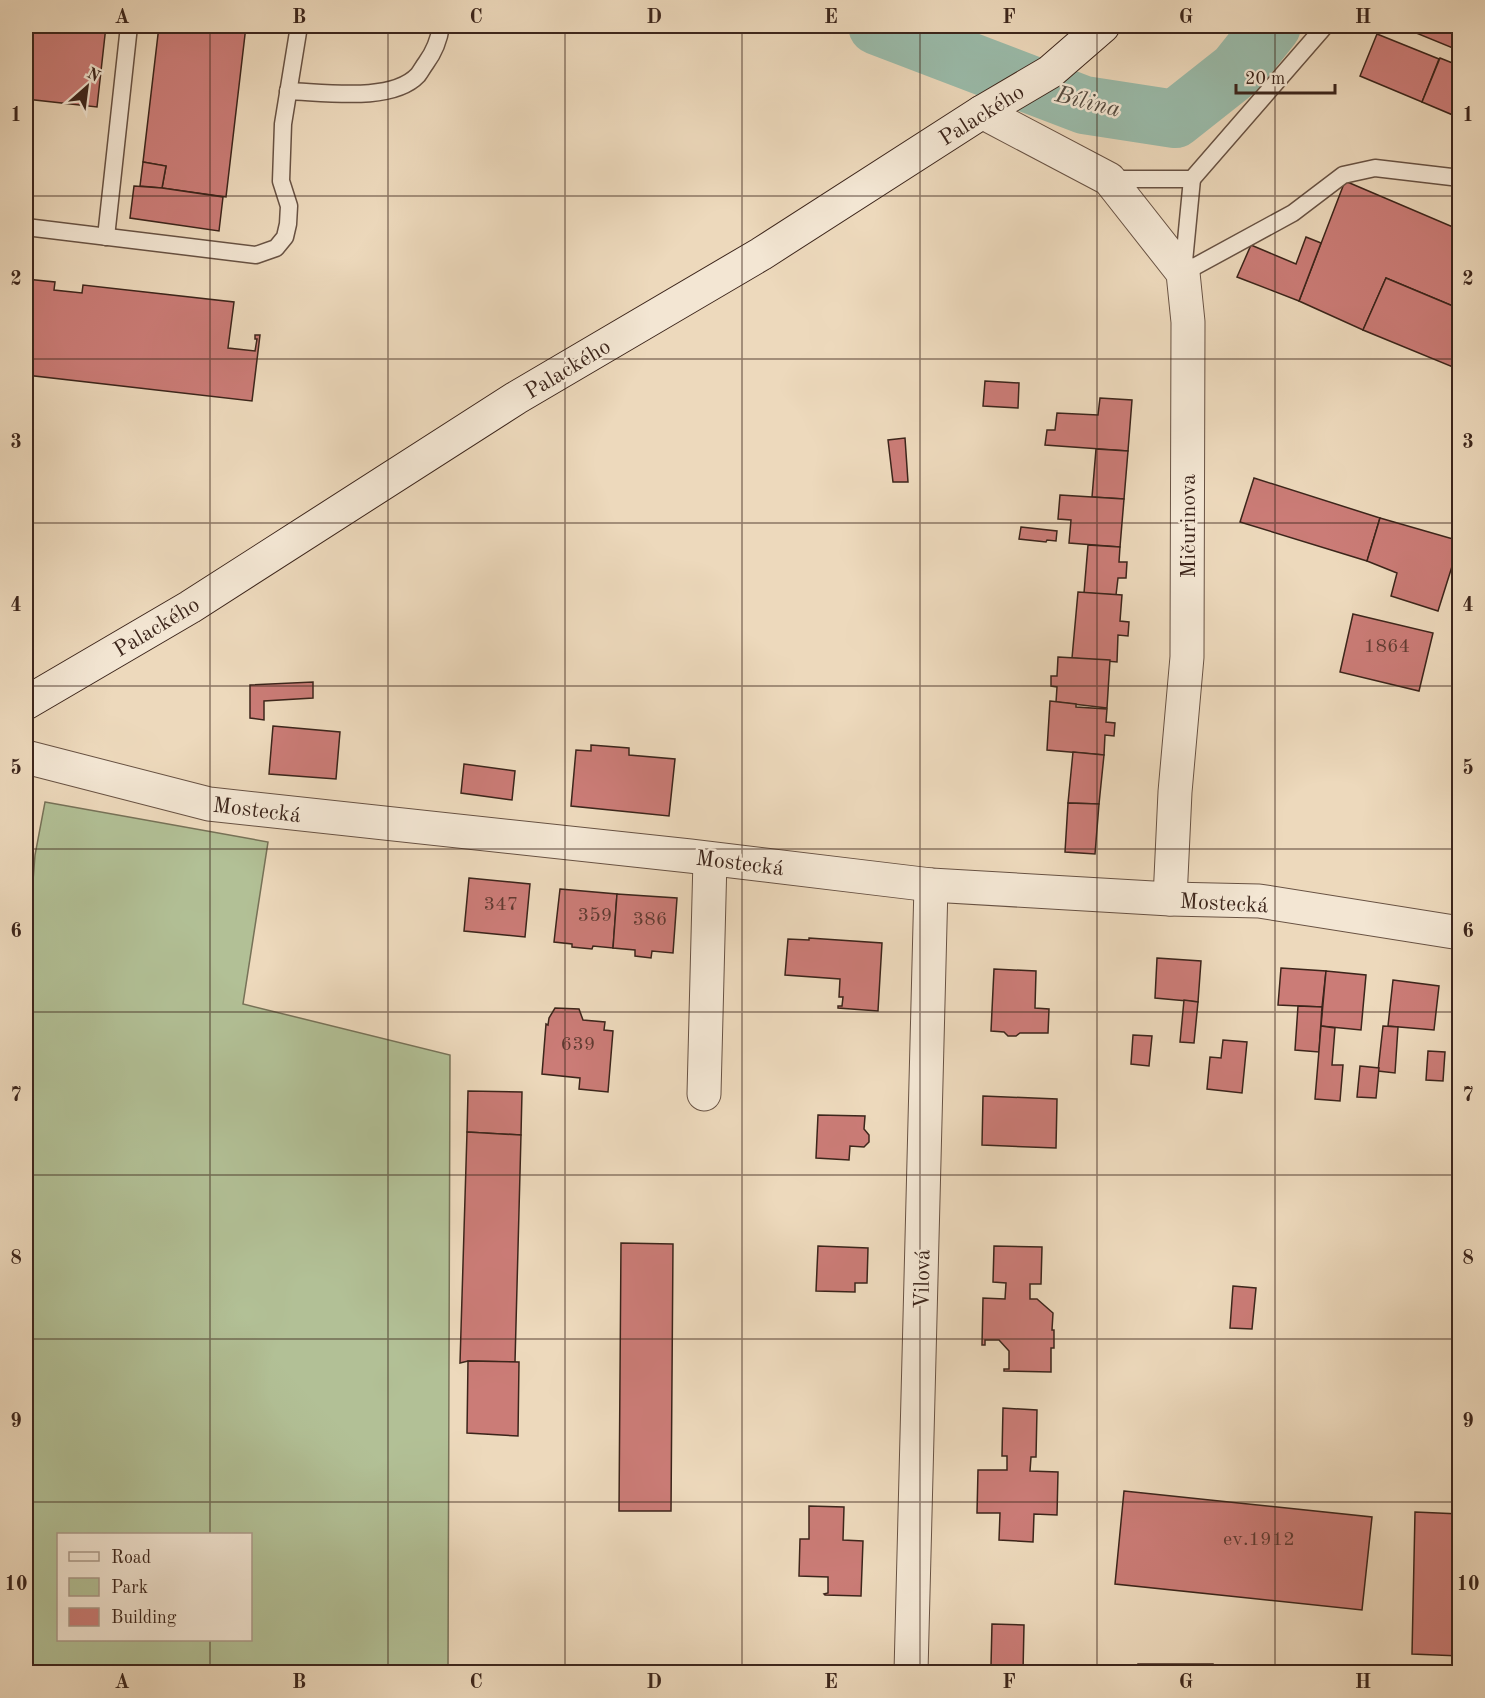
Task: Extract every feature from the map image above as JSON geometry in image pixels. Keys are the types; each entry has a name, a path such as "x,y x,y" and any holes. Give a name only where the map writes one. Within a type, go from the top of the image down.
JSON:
{"street":[{"name":"Palackého","path":"26,703 190,607 516,398 761,254 982,112 1050,72 1103,26"},
{"path":"982,112 1109,179 1183,273"},
{"name":"Mičurinova","path":"1170,899 1175,792 1187,657 1188,322 1183,273"},
{"name":"Mostecká","path":"26,757 209,804 931,885 1170,899 1259,901 1460,933"},
{"path":"704,1094 710,859"},
{"name":"Vilová","path":"911,1672 931,885"}],"lane":[{"path":"106,237 129,26"},
{"path":"26,227 256,255 276,248 285,237 288,224 289,207 281,181 283,124 298,26"},
{"path":"288,91 364,94 393,90 416,76 430,58 440,38 441,26"},
{"path":"1183,273 1192,179 1325,26"},
{"path":"1183,273 1293,213 1343,175 1375,168 1460,178"},
{"path":"1109,179 1192,179"}],"green space":[{"path":"45,802 268,842 243,1004 450,1055 448,1672 28,1672 26,971 35,855"}],"building":[{"path":"26,26 106,26 97,107 26,99"},
{"path":"159,26 246,26 226,197 162,188 166,166 143,162"},
{"path":"1406,26 1460,26 1460,51 1404,28"},
{"path":"1377,34 1439,59 1422,102 1360,76"},
{"path":"1440,58 1460,66 1460,118 1422,102"},
{"path":"143,162 166,166 162,188 140,186"},
{"path":"1345,181 1460,230 1460,309 1386,278 1363,330 1299,301"},
{"path":"134,186 223,197 219,231 130,218"},
{"path":"1306,237 1321,243 1299,301 1237,277 1251,245 1296,264"},
{"path":"1386,278 1460,309 1460,370 1363,330"},
{"path":"26,279 55,282 54,290 82,293 83,285 234,302 228,348 255,351 257,339 255,335 260,335 252,401 26,375"},
{"path":"985,381 1019,383 1018,408 983,406"},
{"path":"1100,398 1132,400 1128,451 1045,445 1047,430 1055,430 1057,413 1098,415"},
{"path":"905,438 908,482 893,482 888,440"},
{"path":"1096,449 1128,451 1124,499 1092,497"},
{"path":"1254,478 1380,518 1367,561 1240,522"},
{"path":"1060,495 1124,499 1120,547 1069,543 1071,520 1058,519"},
{"path":"1380,518 1460,541 1438,611 1391,596 1397,573 1367,561"},
{"path":"1021,527 1057,531 1056,541 1019,539"},
{"path":"1088,545 1120,547 1119,562 1127,562 1126,578 1118,578 1116,595 1084,593"},
{"path":"1078,592 1122,595 1120,621 1129,622 1128,636 1118,635 1117,662 1072,658"},
{"path":"1353,614 1433,633 1419,691 1340,672"},
{"path":"1058,657 1110,660 1107,708 1056,702 1057,687 1051,686 1051,676 1057,676"},
{"path":"313,682 313,698 264,701 264,720 250,718 250,685"},
{"path":"1050,701 1076,704 1076,707 1107,709 1106,722 1115,723 1114,736 1105,735 1104,755 1047,750"},
{"path":"273,726 340,732 336,779 269,774"},
{"path":"591,745 629,748 629,755 675,759 669,816 571,806 576,750 591,751"},
{"path":"1073,752 1104,755 1099,804 1068,803"},
{"path":"464,764 515,771 512,800 461,793"},
{"path":"1068,803 1099,804 1095,854 1065,852"},
{"path":"469,878 530,884 525,937 464,931"},
{"path":"560,889 617,894 613,948 572,947 572,944 554,942"},
{"path":"617,894 677,898 673,953 652,951 651,958 635,956 635,950 613,948"},
{"path":"809,938 882,943 878,1011 838,1008 842,1006 843,997 839,997 840,979 785,975 788,939 809,940"},
{"path":"1157,958 1201,961 1198,1002 1155,998"},
{"path":"1281,968 1326,971 1322,1007 1278,1005"},
{"path":"994,969 1036,971 1035,1008 1049,1009 1048,1033 1020,1033 1016,1036 1008,1036 1004,1032 991,1031"},
{"path":"1326,971 1366,975 1361,1030 1321,1026"},
{"path":"1393,980 1439,986 1434,1030 1388,1026"},
{"path":"1184,1000 1198,1002 1194,1043 1180,1042"},
{"path":"1298,1006 1322,1007 1319,1052 1295,1050"},
{"path":"555,1008 579,1009 583,1020 605,1022 604,1030 613,1031 608,1092 579,1089 580,1078 542,1074 546,1024 548,1025"},
{"path":"1321,1026 1335,1028 1332,1065 1343,1065 1340,1101 1315,1099"},
{"path":"1383,1026 1398,1027 1395,1073 1378,1071"},
{"path":"1133,1035 1152,1036 1149,1066 1131,1064"},
{"path":"1223,1040 1247,1042 1242,1093 1207,1089 1210,1057 1221,1058"},
{"path":"1428,1051 1445,1052 1443,1081 1426,1080"},
{"path":"1360,1066 1379,1068 1376,1098 1357,1097"},
{"path":"468,1091 522,1092 521,1135 467,1132"},
{"path":"983,1096 1057,1099 1056,1148 982,1145"},
{"path":"818,1115 865,1116 864,1129 869,1135 869,1142 864,1147 850,1146 849,1160 816,1158"},
{"path":"467,1132 521,1135 515,1362 468,1361 460,1363"},
{"path":"621,1243 673,1244 671,1511 619,1511"},
{"path":"818,1246 868,1248 867,1283 855,1283 855,1292 816,1291"},
{"path":"994,1246 1042,1247 1041,1284 1030,1284 1030,1299 1037,1299 1053,1313 1054,1348 1051,1348 1051,1372 1004,1371 1004,1369 1009,1369 1009,1351 999,1340 985,1340 985,1345 982,1345 983,1298 1005,1299 1006,1283 993,1282"},
{"path":"1233,1286 1256,1288 1252,1329 1230,1328"},
{"path":"468,1361 519,1362 518,1436 467,1433"},
{"path":"1003,1408 1037,1410 1036,1457 1031,1457 1030,1471 1058,1472 1057,1515 1034,1514 1033,1542 999,1540 1000,1513 977,1513 978,1470 1007,1470 1007,1456 1002,1456"},
{"path":"1124,1491 1372,1517 1362,1610 1115,1584"},
{"path":"809,1506 844,1507 843,1540 863,1541 861,1596 825,1595 828,1593 828,1577 799,1576 800,1539 809,1539"},
{"path":"1415,1512 1460,1514 1457,1618 1460,1618 1460,1656 1412,1654"},
{"path":"992,1624 1024,1625 1023,1672 996,1672 996,1666 991,1666"},
{"path":"1138,1664 1213,1664 1213,1672 1138,1672"}],"waterway":[{"name":"Bílina","path":"877,26 1084,105 1175,119 1237,70 1272,26"}]}
